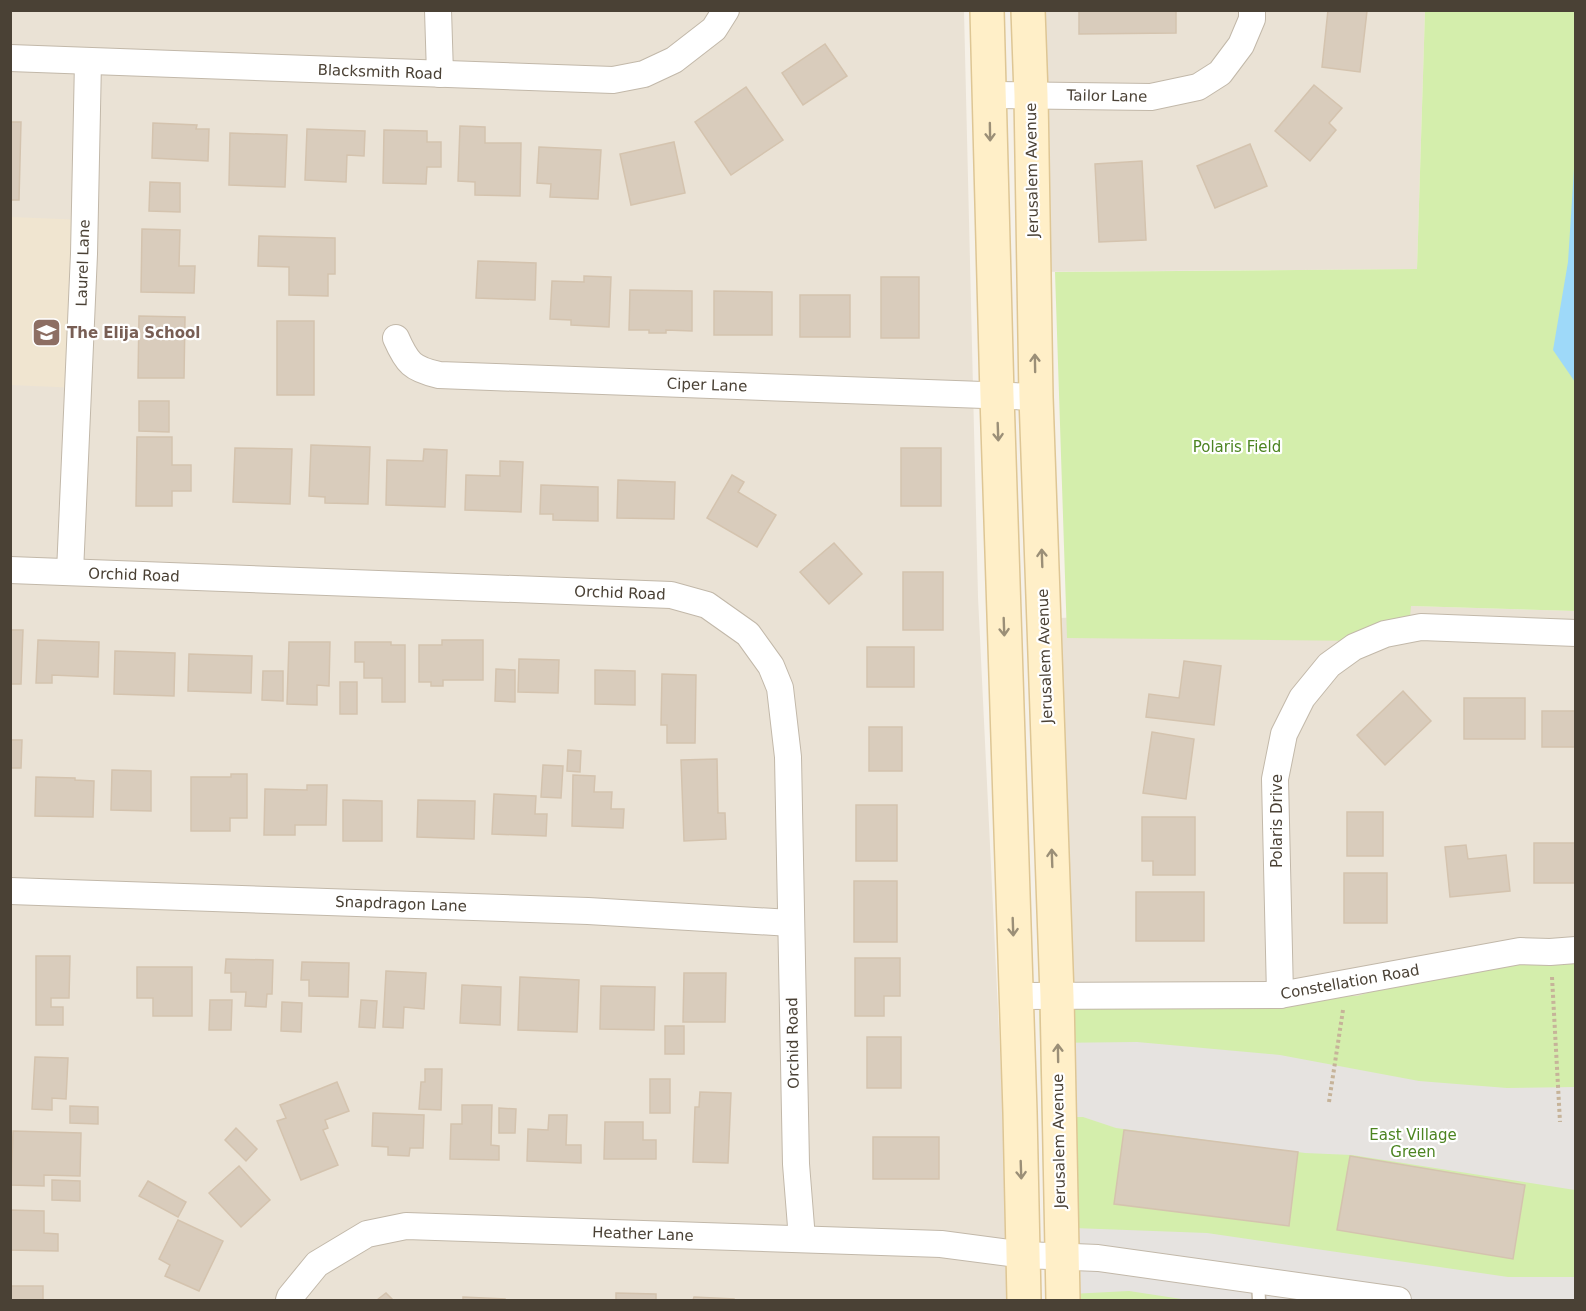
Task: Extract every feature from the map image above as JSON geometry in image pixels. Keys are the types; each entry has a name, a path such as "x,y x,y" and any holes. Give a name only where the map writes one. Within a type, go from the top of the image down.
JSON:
{"main road":[{"path":"987,10 1024,1300"},
{"name":"Jerusalem Avenue","path":"1028,10 1036,397 1057,996 1063,1300"}],"street":[{"path":"438,10 440,74"},
{"name":"Blacksmith Road","path":"10,58 613,80 644,74 675,60 714,29 726,10"},
{"name":"Tailor Lane","path":"990,94 1150,97 1198,87 1220,73 1241,45 1252,19 1252,10"},
{"name":"Laurel Lane","path":"70,573 84,263 88,61"},
{"name":"Ciper Lane","path":"396,338 402,351 416,368 439,375 1036,397"},
{"name":"Orchid Road","path":"10,570 671,595 707,605 748,634 771,666 780,688 788,757 796,1164 802,1239"},
{"name":"Polaris Drive","path":"1280,995 1275,779 1284,734 1302,698 1329,665 1354,647 1385,634 1421,627 1575,633"},
{"name":"Snapdragon Lane","path":"10,891 588,911 791,923"},
{"name":"Constellation Road","path":"1015,996 1280,995 1520,951 1575,950"},
{"name":"Heather Lane","path":"289,1300 317,1264 367,1234 406,1226 941,1244 1024,1255"},
{"path":"1024,1255 1098,1258 1259,1291 1398,1300"}],"path":[{"path":"1550,952 1560,1122"},
{"path":"1329,1102 1347,983"}],"shaded area":[{"path":"10,11 964,11 978,597 1012,1300 11,1300"},
{"path":"1019,11 1425,11 1417,269 1026,272"},
{"name":"The Elija School","path":"11,217 85,220 78,388 11,385"},
{"path":"1411,606 1575,611 1575,1300 1060,1300 1029,619"},
{"path":"1137,1042 1280,1055 1419,1081 1507,1088 1575,1087 1575,1190 1352,1155 1305,1153 1116,1128 1083,1117 1045,1117 1045,1043"},
{"path":"1047,1227 1207,1233 1508,1277 1575,1277 1575,1300 1188,1300 1129,1291 1051,1295"}],"green space":[{"name":"Polaris Field","path":"1425,11 1575,11 1575,611 1411,606 1409,629 1369,641 1067,638 1055,272 1417,269"},
{"name":"East Village Green","path":"1575,951 1575,1300 1046,1300 1039,1000 1357,996 1406,982"}],"water":[{"path":"1575,153 1575,382 1553,350 1568,262"}],"building":[{"path":"1079,10 1176,10 1176,33 1079,34"},
{"path":"1328,10 1367,11 1360,72 1322,67"},
{"path":"825,44 847,76 803,105 782,73"},
{"path":"1314,85 1342,108 1329,123 1336,130 1310,161 1275,131"},
{"path":"746,87 783,140 731,175 695,122"},
{"path":"10,122 21,122 19,200 10,200"},
{"path":"153,123 197,125 196,129 209,129 208,161 152,158"},
{"path":"460,126 485,127 485,143 521,143 520,196 475,195 475,182 458,181"},
{"path":"307,129 365,131 364,156 347,155 346,182 305,180"},
{"path":"384,130 427,131 427,142 441,142 441,167 427,167 426,184 383,183"},
{"path":"230,133 287,135 285,187 229,185"},
{"path":"674,142 685,193 631,205 620,154"},
{"path":"1250,144 1267,186 1215,208 1197,166"},
{"path":"539,147 601,150 598,199 550,197 551,184 537,183"},
{"path":"1142,161 1146,240 1099,242 1095,164"},
{"path":"150,182 180,183 180,212 149,211"},
{"path":"142,229 180,230 179,266 195,266 194,293 141,292"},
{"path":"259,236 335,238 335,274 328,274 328,296 289,295 289,267 258,266"},
{"path":"478,261 536,263 535,300 476,298"},
{"path":"584,276 611,277 609,327 571,325 571,320 550,319 552,281 584,282"},
{"path":"881,277 919,277 919,338 881,338"},
{"path":"630,290 692,291 692,331 666,330 666,333 649,333 649,330 629,330"},
{"path":"714,291 772,292 772,335 714,335"},
{"path":"800,295 850,295 850,337 800,337"},
{"path":"139,316 185,317 184,378 138,378"},
{"path":"277,321 314,321 314,395 277,395"},
{"path":"139,401 169,401 169,432 139,431"},
{"path":"137,437 172,437 172,465 191,465 191,491 172,491 172,506 136,506"},
{"path":"311,445 370,447 368,504 325,503 325,497 309,496"},
{"path":"235,448 292,449 290,504 233,502"},
{"path":"901,448 941,448 941,506 901,506"},
{"path":"424,449 447,450 445,507 386,505 387,460 423,461"},
{"path":"500,461 523,462 521,512 465,510 466,475 500,476"},
{"path":"732,475 744,482 738,492 776,515 757,547 707,518"},
{"path":"618,480 675,482 674,519 617,518"},
{"path":"541,485 598,487 598,521 553,520 553,514 540,514"},
{"path":"834,543 862,574 829,604 800,572"},
{"path":"903,572 943,572 943,630 903,630"},
{"path":"10,630 23,630 21,684 10,684"},
{"path":"38,640 99,642 98,677 52,675 52,683 36,683"},
{"path":"442,640 483,640 483,680 443,680 443,686 431,686 431,682 419,682 419,645 442,645"},
{"path":"289,642 330,642 329,686 317,685 317,705 287,704"},
{"path":"355,642 391,642 391,645 405,645 405,702 382,702 382,678 364,678 364,662 355,662"},
{"path":"867,647 914,647 914,687 867,687"},
{"path":"115,651 175,653 174,696 114,694"},
{"path":"189,654 252,656 251,693 188,691"},
{"path":"519,659 559,660 558,693 518,692"},
{"path":"1184,661 1221,666 1214,725 1146,717 1149,694 1179,698"},
{"path":"496,669 515,670 515,702 495,701"},
{"path":"595,670 635,671 635,705 595,704"},
{"path":"263,671 283,671 283,701 262,700"},
{"path":"662,674 696,675 695,743 667,743 667,725 661,725"},
{"path":"340,682 357,682 357,714 340,714"},
{"path":"1403,691 1431,721 1385,765 1357,735"},
{"path":"1464,698 1525,698 1525,739 1464,739"},
{"path":"1542,711 1576,711 1576,747 1542,747"},
{"path":"869,727 902,727 902,771 869,771"},
{"path":"1152,732 1194,739 1186,799 1143,793"},
{"path":"10,740 22,740 21,768 10,768"},
{"path":"568,750 581,751 580,772 567,771"},
{"path":"717,759 718,813 725,813 726,839 684,841 681,760"},
{"path":"543,765 563,766 561,798 541,797"},
{"path":"112,770 151,771 151,811 111,810"},
{"path":"231,774 247,774 247,818 230,818 230,831 191,831 191,777 231,777"},
{"path":"573,775 595,776 594,792 612,792 611,809 624,809 623,828 572,826"},
{"path":"36,777 94,781 93,817 35,816"},
{"path":"307,785 327,785 326,825 295,825 295,835 264,835 265,789 307,790"},
{"path":"494,794 536,796 535,814 547,814 546,836 492,834"},
{"path":"343,800 382,801 382,841 343,841"},
{"path":"418,800 475,801 474,839 417,837"},
{"path":"856,805 897,805 897,861 856,861"},
{"path":"1347,812 1383,812 1383,856 1347,856"},
{"path":"1142,817 1195,817 1195,875 1153,875 1153,861 1142,861"},
{"path":"1534,843 1576,843 1576,883 1534,883"},
{"path":"1466,845 1468,859 1506,855 1510,891 1450,897 1445,847"},
{"path":"1344,873 1387,873 1387,923 1344,923"},
{"path":"854,881 897,881 897,942 854,942"},
{"path":"1136,892 1204,892 1204,941 1136,941"},
{"path":"36,956 70,956 69,998 51,998 51,1007 63,1007 63,1025 36,1025"},
{"path":"855,958 900,958 900,996 884,996 884,1016 855,1016"},
{"path":"226,959 273,960 272,994 267,994 266,1007 245,1006 246,992 231,992 231,973 225,973"},
{"path":"302,962 349,963 348,997 309,996 309,980 301,980"},
{"path":"137,967 192,967 192,1016 153,1016 153,998 137,998"},
{"path":"386,971 426,973 424,1009 404,1007 403,1028 383,1027"},
{"path":"684,973 726,973 725,1022 683,1022"},
{"path":"520,977 579,980 577,1032 518,1030"},
{"path":"462,985 501,987 500,1025 460,1023"},
{"path":"601,986 655,987 654,1030 600,1029"},
{"path":"210,1000 232,1000 231,1030 209,1030"},
{"path":"361,1000 377,1001 375,1028 359,1027"},
{"path":"282,1002 302,1003 301,1032 281,1031"},
{"path":"665,1026 684,1026 684,1054 665,1054"},
{"path":"867,1037 901,1037 901,1088 867,1088"},
{"path":"35,1057 68,1058 66,1099 52,1098 52,1110 32,1109"},
{"path":"425,1069 442,1069 441,1110 419,1109 421,1082 425,1082"},
{"path":"650,1079 670,1079 670,1113 650,1113"},
{"path":"337,1082 349,1111 325,1120 328,1128 323,1130 338,1165 301,1180 277,1121 286,1118 280,1105"},
{"path":"700,1092 731,1093 728,1163 693,1162 695,1107 699,1107"},
{"path":"462,1105 492,1105 491,1145 499,1146 499,1160 450,1159 451,1124 462,1124"},
{"path":"70,1106 98,1107 98,1124 70,1123"},
{"path":"499,1108 516,1109 515,1133 499,1133"},
{"path":"373,1113 424,1115 423,1148 410,1148 409,1156 388,1155 388,1147 372,1146"},
{"path":"549,1115 567,1115 566,1145 581,1145 581,1163 527,1161 528,1129 548,1130"},
{"path":"605,1122 643,1122 643,1140 656,1140 656,1159 604,1159"},
{"path":"236,1128 257,1149 246,1161 225,1140"},
{"path":"1124,1130 1298,1152 1289,1226 1114,1204"},
{"path":"13,1131 81,1133 80,1176 44,1175 44,1186 11,1185"},
{"path":"873,1137 939,1137 939,1179 873,1179"},
{"path":"1350,1156 1525,1185 1513,1259 1337,1230"},
{"path":"239,1166 270,1200 241,1227 209,1193"},
{"path":"52,1180 80,1181 80,1201 52,1200"},
{"path":"148,1181 186,1202 178,1217 139,1196"},
{"path":"10,1210 44,1211 44,1233 58,1234 58,1251 10,1250"},
{"path":"178,1220 223,1241 199,1291 165,1276 170,1265 159,1259"},
{"path":"10,1286 43,1286 43,1300 10,1300"},
{"path":"386,1293 393,1300 377,1300"},
{"path":"616,1293 656,1294 656,1300 616,1300"},
{"path":"463,1297 505,1299 505,1300 463,1300"},
{"path":"694,1297 734,1299 734,1300 693,1300"}],"place":[{"name":"The Elija School","path":"46,333"}]}
